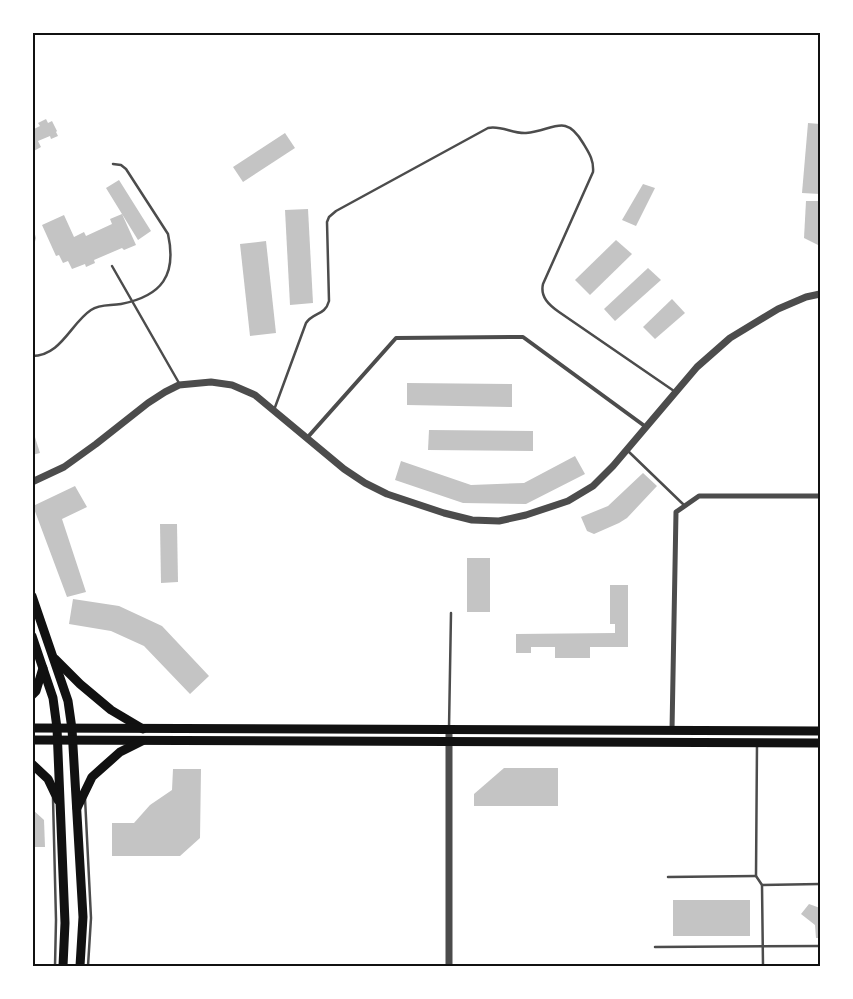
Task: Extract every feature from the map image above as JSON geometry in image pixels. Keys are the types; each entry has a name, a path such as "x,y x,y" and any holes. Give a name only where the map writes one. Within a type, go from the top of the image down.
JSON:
{"main road":[{"path":"32,596 68,700 72,729 83,917 80,966"},
{"path":"32,636 53,698 58,740 65,923 64,966"},
{"path":"54,658 80,684 111,710 143,729"},
{"path":"32,695 36,691 43,668"},
{"path":"32,728 820,731"},
{"path":"32,740 820,743"},
{"path":"77,808 92,777 120,752 144,740"},
{"path":"32,764 48,779 60,804"}],"street":[{"path":"32,482 64,466 96,444 148,403 179,385 211,382 232,385 255,395 344,469 365,483 387,494 472,520 499,521 526,515 568,501 593,486 627,450 697,367 730,338 778,309 806,297 820,294"},
{"path":"307,438 396,338 523,337 647,427"},
{"path":"672,730 676,512 699,496 820,496"},
{"path":"449,966 450,730"}],"lane":[{"path":"274,410 306,323 309,319 326,310 329,301 327,222 329,217 345,206 493,127 526,133 562,125 574,129 578,134 594,162 592,172 544,284 543,296 550,306 675,392"},
{"path":"32,356 39,356 55,348 90,310 100,306 138,300 149,295 162,285 168,272 171,259 171,245 168,234 126,169 121,165 113,164"},
{"path":"112,266 179,385"},
{"path":"627,450 684,506"},
{"path":"450,730 451,613"},
{"path":"757,742 756,876 762,885 763,966"},
{"path":"53,789 56,920 55,966"},
{"path":"85,792 91,918 88,966"},
{"path":"668,877 756,876"},
{"path":"762,885 820,884"},
{"path":"655,947 820,946"}],"building":[{"path":"46,119 48,123 52,121 58,136 51,139 50,136 38,141 41,147 32,152 32,130 40,126 38,123"},
{"path":"808,123 820,124 820,194 802,193"},
{"path":"285,133 295,148 243,182 233,167"},
{"path":"119,180 151,231 138,240 106,188"},
{"path":"643,184 655,188 636,226 622,220"},
{"path":"806,201 820,201 820,246 804,238"},
{"path":"308,209 313,303 290,305 285,210"},
{"path":"122,214 136,245 124,250 122,248 94,260 95,263 86,267 85,264 72,269 68,261 63,263 59,255 56,256 42,225 64,215 74,237 84,232 86,236 112,224 110,219"},
{"path":"32,224 36,238 33,249 32,249"},
{"path":"616,240 632,254 590,295 575,280"},
{"path":"266,241 276,333 250,336 240,244"},
{"path":"648,268 661,280 615,321 604,309"},
{"path":"672,299 685,313 655,339 643,327"},
{"path":"407,383 512,384 512,407 407,405"},
{"path":"429,430 533,431 533,451 428,450"},
{"path":"32,432 40,453 32,455"},
{"path":"575,456 585,474 526,504 463,503 395,480 401,461 471,485 524,483"},
{"path":"643,473 657,486 627,518 594,534 587,531 581,517 608,506"},
{"path":"75,486 87,507 62,519 86,592 67,597 33,506"},
{"path":"160,524 177,524 178,582 161,583"},
{"path":"467,558 490,558 490,612 467,612"},
{"path":"610,585 628,585 628,647 590,647 590,658 555,658 555,647 531,647 531,653 516,653 516,634 615,633 615,624 610,624"},
{"path":"73,599 119,606 162,626 209,676 190,694 144,646 111,631 69,624"},
{"path":"504,768 558,768 558,806 474,806 474,794"},
{"path":"173,769 201,769 200,838 180,856 112,856 112,823 134,823 150,805 172,790"},
{"path":"32,809 44,820 45,847 32,847"},
{"path":"673,900 750,900 750,936 673,936"},
{"path":"809,904 820,908 820,938 816,938 815,925 801,914"}]}
